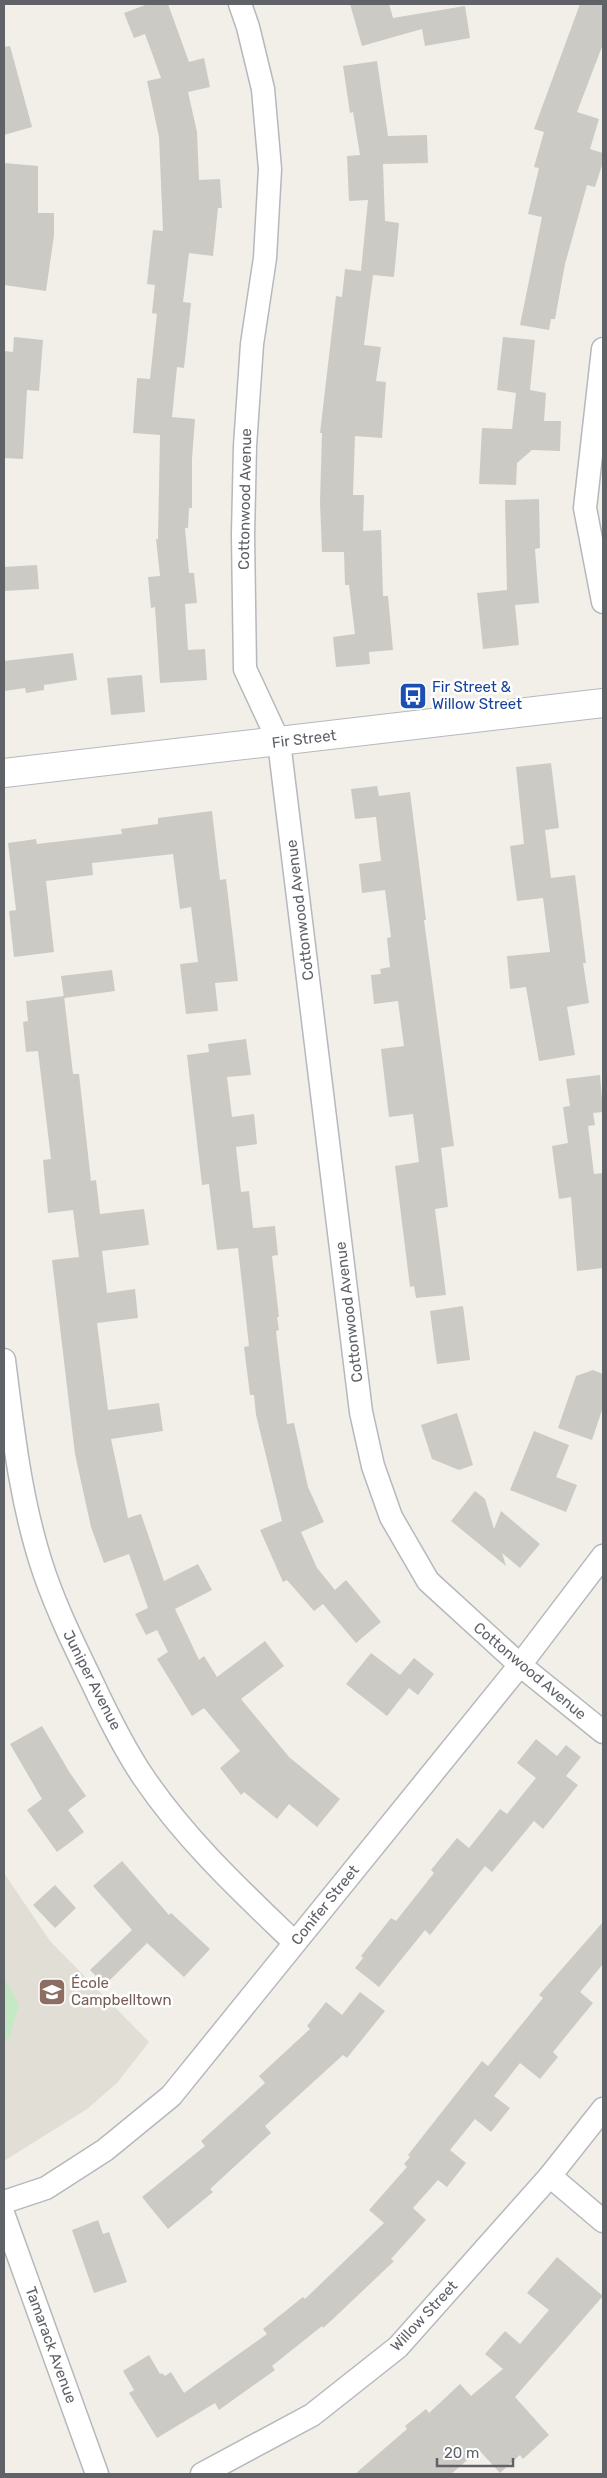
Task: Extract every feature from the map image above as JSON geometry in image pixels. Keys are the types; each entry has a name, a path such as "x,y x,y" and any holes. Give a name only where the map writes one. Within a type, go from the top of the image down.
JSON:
{"street":[{"name":"Cottonwood Avenue","path":"240,4 248,27 263,89 270,169 265,258 252,344 245,446 243,535 245,669 280,742 361,1412 373,1466 391,1517 428,1581 520,1665 603,1732"},
{"path":"603,349 585,508 603,602"},
{"name":"Fir Street","path":"4,773 603,703"},
{"name":"Juniper Avenue","path":"4,1360 15,1448 29,1520 45,1574 62,1619 102,1704 143,1777 174,1817 217,1867 294,1942"},
{"name":"Conifer Street","path":"4,2202 46,2188 105,2150 171,2096 520,1665 603,1556"},
{"name":"Willow Street","path":"202,2474 312,2414 398,2347 550,2176 603,2109"},
{"path":"550,2176 603,2221"},
{"name":"Tamarack Avenue","path":"4,2216 97,2474"}],"shaded area":[{"name":"École Campbelltown","path":"4,1873 50,1941 149,2042 117,2083 87,2109 4,2161"}],"green space":[{"path":"4,1978 19,2005 9,2038 4,2040"}],"building":[{"path":"148,4 168,4 189,62 204,58 210,87 188,92 197,132 199,180 220,179 222,208 218,208 213,256 189,253 183,302 191,303 184,368 177,367 172,417 195,419 192,459 192,508 189,508 188,528 185,528 189,573 194,573 197,603 185,604 188,650 205,649 207,680 160,683 155,607 151,608 148,577 160,576 156,539 158,539 160,435 133,433 137,378 150,379 157,314 152,313 155,285 147,284 153,230 163,231 159,137 147,81 161,78 145,34 134,38 124,13"},
{"path":"350,4 389,4 393,18 465,6 470,38 425,46 422,29 362,46"},
{"path":"580,4 603,4 603,44 577,112 599,119 590,149 603,153 603,162 595,187 587,185 565,264 555,319 551,319 549,330 520,325 542,217 528,214 539,168 534,167 544,132 534,129"},
{"path":"10,46 32,127 4,135 4,47"},
{"path":"377,61 388,136 427,135 428,163 383,164 385,221 399,223 394,277 373,275 364,345 381,347 376,381 386,382 382,438 355,436 353,495 364,495 363,531 381,530 383,596 388,596 393,650 369,652 370,664 336,667 333,637 355,634 349,585 345,585 344,552 322,552 320,502 322,433 320,433 336,296 342,297 345,269 361,271 368,200 349,201 347,156 360,155 353,112 350,113 343,66"},
{"path":"4,163 38,166 38,213 54,213 54,235 46,291 4,285"},
{"path":"14,337 43,340 39,391 27,390 23,459 4,458 4,351 13,352"},
{"path":"503,337 535,340 530,390 546,393 544,421 561,421 560,451 532,450 517,463 516,485 479,484 482,428 512,429 516,393 497,390"},
{"path":"539,499 540,548 535,549 539,603 515,605 519,645 483,649 477,593 507,590 505,500"},
{"path":"37,565 39,589 4,591 4,567"},
{"path":"73,653 77,680 44,685 44,690 26,693 25,688 4,691 4,661"},
{"path":"142,675 145,712 111,715 107,678"},
{"path":"551,763 559,828 545,830 551,878 575,875 586,963 583,963 589,1003 567,1007 575,1055 539,1061 526,987 510,989 507,956 550,952 543,898 517,901 510,846 524,844 516,767"},
{"path":"377,786 379,796 410,792 426,920 424,920 454,1146 441,1148 448,1207 435,1209 446,1295 416,1298 414,1286 410,1287 395,1166 419,1162 413,1114 389,1117 381,1049 404,1046 398,1001 374,1004 371,975 381,974 380,969 390,967 387,938 391,937 385,890 362,893 359,864 381,861 376,817 355,819 351,789"},
{"path":"212,811 220,880 226,879 238,981 215,983 218,1011 186,1014 180,964 198,962 191,907 180,909 173,854 92,863 93,875 46,881 54,952 14,957 9,911 16,910 8,843 36,839 37,844 122,834 121,829 158,824 158,818"},
{"path":"112,970 115,991 64,998 61,976"},
{"path":"64,996 73,1074 79,1074 91,1181 96,1180 100,1214 144,1209 149,1245 102,1251 107,1293 135,1289 138,1318 97,1323 108,1410 159,1403 163,1431 111,1439 128,1518 141,1514 164,1581 198,1564 212,1590 175,1609 199,1660 204,1656 217,1677 265,1641 284,1666 241,1699 289,1757 340,1799 317,1827 289,1804 277,1819 244,1792 241,1795 220,1768 240,1751 204,1708 192,1716 157,1659 168,1652 157,1630 146,1635 135,1614 148,1608 129,1554 104,1563 91,1527 75,1454 52,1260 79,1257 73,1210 48,1213 43,1160 51,1159 38,1051 26,1052 23,1022 28,1021 26,1001"},
{"path":"246,1039 251,1075 227,1077 232,1117 254,1114 257,1144 236,1147 241,1192 249,1191 253,1228 275,1226 278,1255 272,1256 279,1317 277,1317 279,1330 276,1331 287,1424 294,1423 308,1487 324,1522 301,1532 317,1568 335,1590 346,1580 381,1622 356,1643 323,1604 314,1611 287,1580 283,1582 260,1530 282,1521 256,1415 254,1395 250,1395 244,1347 249,1346 238,1248 217,1250 209,1184 202,1185 187,1055 209,1052 208,1044"},
{"path":"600,1075 603,1112 593,1113 595,1125 588,1126 594,1174 603,1173 603,1268 577,1271 571,1197 559,1199 552,1146 568,1143 563,1107 570,1106 566,1079"},
{"path":"463,1306 470,1360 437,1364 430,1311"},
{"path":"593,1370 603,1374 603,1407 592,1440 558,1428 576,1376"},
{"path":"457,1413 473,1465 459,1470 432,1459 421,1425"},
{"path":"534,1431 569,1445 556,1477 577,1485 566,1512 510,1490"},
{"path":"475,1491 485,1499 494,1529 501,1511 540,1544 520,1568 502,1553 506,1566 451,1521"},
{"path":"371,1653 400,1675 414,1658 434,1674 418,1695 409,1688 387,1716 346,1684"},
{"path":"42,1726 86,1796 68,1810 84,1832 57,1852 27,1810 42,1799 10,1744"},
{"path":"536,1739 557,1756 566,1745 581,1757 566,1776 578,1785 543,1829 534,1821 492,1872 485,1866 430,1935 425,1930 379,1987 355,1968 363,1958 361,1956 391,1918 396,1921 434,1873 431,1870 457,1838 469,1848 500,1809 507,1814 536,1778 517,1763"},
{"path":"122,1861 169,1915 171,1913 210,1949 184,1977 147,1943 105,1985 90,1970 132,1930 93,1886"},
{"path":"55,1885 76,1908 55,1928 33,1905"},
{"path":"603,1922 603,1964 580,1992 593,2003 553,2052 558,2057 540,2079 520,2063 494,2096 510,2108 491,2132 475,2119 450,2150 466,2163 447,2187 438,2180 413,2208 426,2220 391,2259 394,2261 323,2328 322,2326 272,2366 275,2370 219,2410 215,2403 157,2438 129,2393 134,2390 123,2371 149,2355 160,2374 162,2373 165,2376 171,2372 184,2393 267,2334 263,2329 303,2297 305,2299 384,2223 369,2210 407,2167 404,2164 410,2157 408,2155 482,2061 488,2066 543,1998 539,1995"},
{"path":"360,1992 385,2011 347,2058 343,2055 265,2126 271,2133 210,2189 213,2192 168,2229 142,2197 205,2146 201,2141 265,2083 259,2076 310,2029 307,2026 326,2002 342,2015"},
{"path":"98,2220 103,2234 109,2232 127,2282 94,2293 72,2230"},
{"path":"557,2257 603,2296 515,2397 549,2435 523,2459 520,2455 500,2473 479,2450 451,2474 355,2474 407,2429 405,2426 426,2409 429,2413 460,2384 471,2396 503,2369 485,2354 505,2331 520,2344 549,2310 527,2293"}],"place":[{"name":"Fir Street & Willow Street","path":"413,696"},
{"name":"École Campbelltown","path":"52,1992"}]}
